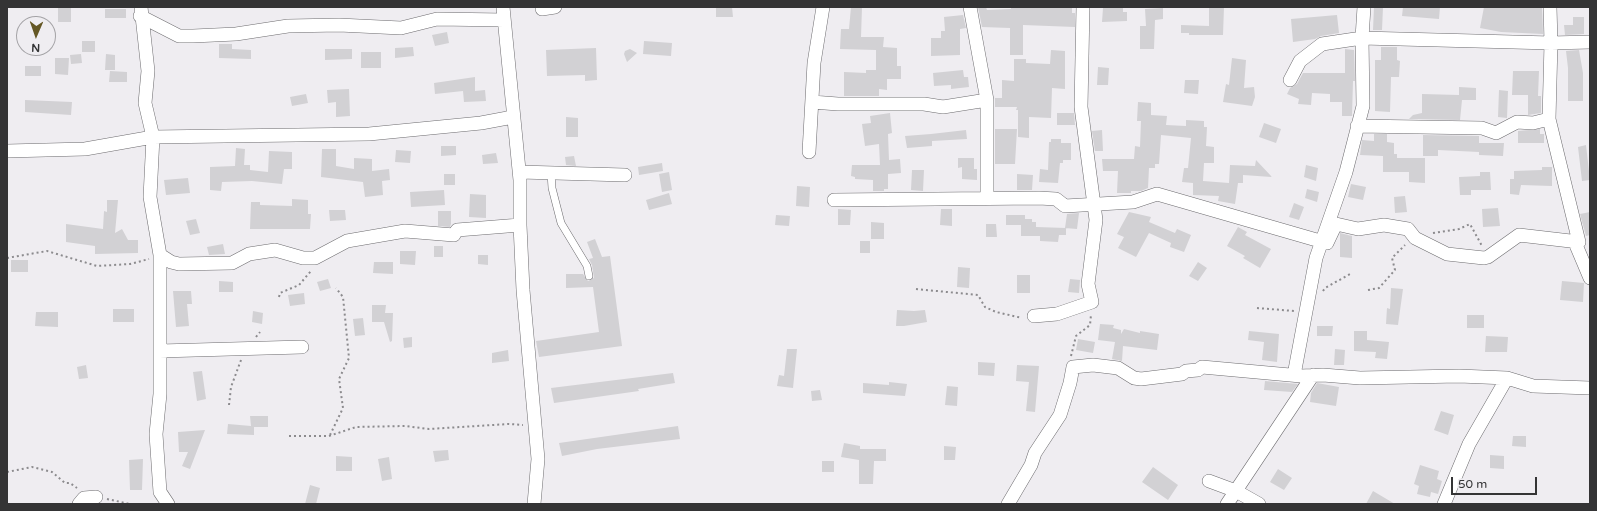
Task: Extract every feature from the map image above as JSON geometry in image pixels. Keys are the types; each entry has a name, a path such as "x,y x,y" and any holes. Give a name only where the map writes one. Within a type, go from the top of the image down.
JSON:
{"street":[{"path":"503,7 513,116 520,172 520,225 523,290 536,426 538,459 534,504"},
{"path":"542,9 555,7"},
{"path":"809,152 814,63 823,7"},
{"path":"970,7 987,100 987,198"},
{"path":"1034,316 1057,314 1092,302 1088,284 1096,220 1081,107 1083,7"},
{"path":"1294,375 1316,258 1346,172 1363,106 1362,38 1364,7"},
{"path":"1550,7 1551,43 1549,119 1579,242 1576,245 1590,278"},
{"path":"141,11 158,26 179,36 236,34 288,26 339,25 401,28 437,19 504,20"},
{"path":"141,11 148,71 145,103 153,137 150,197 160,255 160,394 156,434 160,492 168,504"},
{"path":"1290,80 1300,61 1322,44 1362,38 1551,43 1590,42"},
{"path":"812,102 838,104 924,104 943,107 987,100"},
{"path":"7,151 85,149 153,137 370,134 481,123 513,116"},
{"path":"1357,126 1482,128 1496,133 1517,122 1534,123 1549,119"},
{"path":"520,172 625,175"},
{"path":"834,200 1039,198 1056,199 1065,206 1133,202 1157,194 1327,243 1336,224 1358,229 1384,225 1408,229 1415,238 1447,254 1484,258 1488,257 1519,235 1579,242"},
{"path":"160,255 171,262 180,264 232,263 249,254 275,250 302,258 315,258 347,241 405,231 454,235 458,230 520,225"},
{"path":"160,351 302,347"},
{"path":"1008,504 1031,465 1035,453 1060,415 1070,384 1073,367 1093,365 1118,368 1134,378 1141,379 1182,374 1186,371 1198,370 1202,367 1301,376 1313,375 1360,378 1459,376 1506,378 1533,386 1590,388"},
{"path":"1228,504 1313,375"},
{"path":"1444,504 1469,444 1506,378"},
{"path":"1209,481 1236,491 1259,504"},
{"path":"79,504 84,498 96,497"}],"lane":[{"path":"551,173 552,188 561,223 587,266 589,276"}],"path":[{"path":"7,258 47,251 97,266 130,264 160,255"},
{"path":"279,297 280,293 299,285 324,254"},
{"path":"1322,292 1325,288 1352,273"},
{"path":"329,436 343,408 339,379 349,358 343,298 336,288"},
{"path":"916,289 978,295 985,307 996,312 1028,319 1034,316"},
{"path":"1073,367 1071,359 1076,336 1090,325 1092,302"},
{"path":"1257,308 1303,312 1308,305"},
{"path":"228,405 231,387 244,348 260,332"},
{"path":"289,436 329,436 356,427 460,428 509,424 536,426"},
{"path":"7,472 32,467 52,472 65,483 76,486 80,491 96,497 130,504"}],"building":[{"path":"58,7 71,7 71,22 58,22"},
{"path":"716,7 732,7 733,17 716,17"},
{"path":"851,7 862,7 861,37 884,37 883,47 897,48 897,66 901,66 901,79 887,79 887,90 879,89 879,96 844,96 844,72 866,73 866,70 876,70 876,50 840,49 841,29 849,29"},
{"path":"978,7 986,7 987,10 1011,9 1011,7 1072,8 1072,13 1075,13 1075,27 1023,25 1023,55 1010,55 1010,28 982,27"},
{"path":"1209,7 1224,7 1223,35 1189,35 1189,33 1181,33 1181,25 1209,26"},
{"path":"1374,7 1383,7 1382,30 1373,30"},
{"path":"1403,7 1440,7 1439,19 1402,16"},
{"path":"1484,7 1542,7 1543,34 1501,32 1480,28"},
{"path":"1103,8 1123,8 1123,12 1127,12 1127,21 1102,22"},
{"path":"1163,8 1163,19 1155,20 1154,49 1140,49 1140,26 1146,26 1145,9"},
{"path":"105,9 126,9 126,18 105,18"},
{"path":"963,15 966,28 960,29 960,55 931,56 931,38 941,38 941,31 945,31 944,17"},
{"path":"1337,15 1339,33 1321,36 1315,39 1293,42 1291,19"},
{"path":"1573,17 1584,17 1584,34 1565,35 1564,25 1573,25"},
{"path":"447,32 449,43 435,46 432,35"},
{"path":"82,41 95,41 95,52 82,52"},
{"path":"644,41 672,43 671,56 643,54"},
{"path":"219,44 232,44 232,49 251,50 251,59 219,58"},
{"path":"413,47 414,56 395,58 395,48"},
{"path":"1381,47 1397,47 1397,60 1400,61 1399,77 1391,77 1390,112 1375,111 1375,60 1381,60"},
{"path":"596,48 597,80 585,81 585,75 547,76 546,50"},
{"path":"325,49 352,49 352,59 325,60"},
{"path":"630,49 637,53 627,62 624,54 625,51"},
{"path":"1345,49 1354,50 1355,81 1353,81 1352,116 1342,116 1342,102 1330,102 1330,94 1312,93 1311,105 1298,104 1299,99 1287,94 1290,88 1297,84 1303,73 1345,73"},
{"path":"1051,50 1065,51 1065,89 1052,88 1051,118 1029,117 1029,138 1018,137 1017,107 995,107 995,98 1002,98 1002,80 1014,81 1014,59 1026,59 1026,63 1050,64"},
{"path":"1579,50 1583,73 1583,101 1568,101 1568,68 1566,51"},
{"path":"361,52 381,52 381,68 361,68"},
{"path":"81,54 82,63 71,64 70,55"},
{"path":"106,54 115,55 115,70 105,70"},
{"path":"55,58 69,58 68,75 55,74"},
{"path":"1232,58 1246,60 1244,88 1254,87 1255,97 1252,106 1223,102 1226,84 1229,85"},
{"path":"25,66 41,66 41,76 25,76"},
{"path":"1098,67 1109,68 1108,85 1097,85"},
{"path":"963,70 964,77 968,77 969,87 951,89 951,85 934,86 933,73"},
{"path":"110,71 127,72 127,82 109,82"},
{"path":"1513,71 1539,71 1538,96 1541,96 1541,113 1528,115 1528,95 1512,95"},
{"path":"475,77 475,91 485,90 486,101 464,102 463,91 435,94 434,83"},
{"path":"1185,80 1199,80 1198,94 1184,93"},
{"path":"1459,87 1476,88 1476,100 1462,100 1460,120 1409,119 1413,115 1422,113 1422,94 1459,95"},
{"path":"349,89 350,116 336,117 336,102 328,103 327,90"},
{"path":"1499,90 1508,91 1507,118 1498,117"},
{"path":"306,94 308,103 292,106 290,97"},
{"path":"25,100 72,102 71,115 25,112"},
{"path":"1138,102 1151,103 1151,115 1167,116 1166,125 1186,126 1186,120 1204,121 1204,127 1207,127 1206,146 1214,147 1214,163 1204,163 1203,181 1229,183 1230,165 1255,166 1256,160 1272,177 1243,175 1243,183 1238,183 1235,204 1218,201 1219,196 1193,195 1193,183 1182,182 1184,168 1188,168 1191,138 1161,135 1159,164 1155,164 1155,168 1149,168 1148,188 1141,191 1131,191 1131,193 1117,193 1118,171 1103,171 1102,159 1134,159 1135,146 1140,147 1141,121 1137,121"},
{"path":"890,113 892,133 888,134 889,160 900,159 901,173 888,174 888,189 884,189 884,191 873,191 873,180 855,179 855,177 851,176 852,165 880,165 879,144 865,146 862,124 871,123 870,116"},
{"path":"1057,113 1074,113 1075,125 1057,125"},
{"path":"566,117 578,118 578,137 566,137"},
{"path":"1264,123 1281,129 1276,143 1259,137"},
{"path":"995,129 1017,129 1015,164 995,164"},
{"path":"1540,129 1540,134 1544,134 1544,143 1518,143 1518,131"},
{"path":"966,130 967,139 932,141 932,146 907,148 905,136"},
{"path":"1102,130 1103,151 1095,151 1092,131"},
{"path":"1374,134 1387,134 1387,142 1394,143 1394,154 1397,154 1397,158 1425,158 1425,183 1409,182 1409,172 1383,172 1383,156 1360,155 1362,140 1374,141"},
{"path":"1423,135 1479,136 1479,143 1504,143 1503,156 1479,155 1479,152 1438,150 1438,156 1423,156"},
{"path":"1051,139 1061,139 1061,143 1071,143 1071,160 1063,160 1063,163 1060,163 1058,183 1039,182 1040,169 1048,170 1049,142 1051,142"},
{"path":"1586,145 1590,180 1582,181 1578,147"},
{"path":"441,146 456,146 456,155 441,156"},
{"path":"236,148 245,149 244,165 250,165 250,170 268,172 269,151 292,152 292,169 284,169 282,184 252,181 222,182 221,191 210,190 210,167 235,166"},
{"path":"322,149 336,149 336,166 354,169 354,158 372,159 372,171 389,169 390,180 382,181 383,195 365,197 363,182 321,177"},
{"path":"396,150 411,151 410,163 395,162"},
{"path":"496,153 498,163 483,164 482,155"},
{"path":"574,156 576,166 566,165 565,157"},
{"path":"958,158 974,158 974,169 977,169 977,180 962,179 962,167 958,168"},
{"path":"662,163 663,171 639,175 638,167"},
{"path":"1306,165 1318,168 1316,181 1304,177"},
{"path":"1542,167 1552,167 1552,186 1521,185 1519,195 1510,194 1510,179 1514,179 1514,171 1542,170"},
{"path":"912,170 924,170 923,191 911,190"},
{"path":"669,172 672,190 662,192 659,174"},
{"path":"1480,172 1490,172 1491,190 1471,190 1471,195 1460,195 1459,177 1480,176"},
{"path":"444,174 455,174 455,185 444,185"},
{"path":"1017,174 1033,175 1032,190 1017,190"},
{"path":"188,178 190,193 166,195 164,180"},
{"path":"1351,184 1366,187 1363,200 1348,197"},
{"path":"797,186 810,187 809,207 796,206"},
{"path":"1307,189 1319,192 1317,202 1305,198"},
{"path":"444,190 445,205 411,207 410,192"},
{"path":"669,193 672,204 649,210 646,200"},
{"path":"470,194 486,195 486,218 469,217"},
{"path":"1405,196 1407,212 1395,213 1394,197"},
{"path":"292,199 308,200 308,214 311,214 310,229 250,229 251,202 260,202 260,205 292,206"},
{"path":"107,200 118,200 115,233 122,229 128,240 138,240 138,253 95,254 95,246 66,242 66,224 103,229 104,211 107,212"},
{"path":"1294,203 1304,207 1299,220 1289,217"},
{"path":"1498,208 1500,226 1483,227 1482,209"},
{"path":"838,209 851,210 850,225 838,225"},
{"path":"941,209 952,209 952,226 940,225"},
{"path":"329,210 345,210 346,220 330,221"},
{"path":"438,211 451,211 450,227 438,226"},
{"path":"1129,212 1151,217 1149,222 1175,233 1177,229 1191,235 1184,252 1170,247 1171,243 1149,233 1136,257 1118,248 1124,237 1117,234"},
{"path":"1590,212 1590,235 1586,236 1580,214"},
{"path":"1079,213 1077,229 1065,228 1067,214"},
{"path":"776,215 790,216 789,226 775,225"},
{"path":"1006,215 1025,215 1025,219 1032,219 1032,222 1036,222 1036,227 1066,228 1066,235 1059,235 1058,242 1040,241 1040,236 1021,236 1021,225 1006,225"},
{"path":"196,219 200,233 190,235 186,221"},
{"path":"871,222 884,223 884,239 871,239"},
{"path":"986,224 996,224 997,237 986,237"},
{"path":"1238,227 1247,232 1245,235 1271,249 1260,268 1243,258 1245,256 1227,246"},
{"path":"1340,233 1352,236 1352,258 1340,257"},
{"path":"595,239 602,257 610,256 622,346 539,357 536,341 599,332 593,287 566,288 566,274 583,274 588,281 594,278 592,265 589,259 593,258 587,242"},
{"path":"860,241 870,241 870,253 860,253"},
{"path":"223,244 225,254 209,255 207,247"},
{"path":"434,246 443,246 443,257 434,257"},
{"path":"400,251 416,251 415,265 400,264"},
{"path":"478,255 488,255 488,265 478,264"},
{"path":"11,260 28,260 28,272 11,272"},
{"path":"374,262 393,262 393,274 373,273"},
{"path":"1198,262 1207,268 1198,281 1189,276"},
{"path":"958,267 970,268 969,288 957,287"},
{"path":"1017,275 1030,275 1030,293 1017,293"},
{"path":"328,279 331,288 320,291 317,282"},
{"path":"1070,279 1080,280 1079,293 1068,292"},
{"path":"219,281 233,282 233,292 219,292"},
{"path":"1562,281 1584,283 1583,302 1560,300"},
{"path":"1391,288 1403,289 1398,325 1386,324 1387,308 1390,309"},
{"path":"173,291 191,291 192,304 187,304 189,326 176,327"},
{"path":"304,293 305,304 290,306 288,295"},
{"path":"372,305 386,305 385,313 393,313 392,341 390,342 384,322 372,322"},
{"path":"113,309 134,309 134,322 113,322"},
{"path":"897,310 925,310 927,322 896,326"},
{"path":"253,311 263,313 262,324 252,322"},
{"path":"36,312 58,312 58,327 35,326"},
{"path":"1467,315 1484,315 1484,328 1467,328"},
{"path":"363,318 365,335 355,336 353,319"},
{"path":"1100,324 1114,325 1113,328 1121,330 1121,334 1124,329 1140,333 1140,331 1159,334 1157,350 1123,346 1122,361 1112,359 1115,342 1098,340"},
{"path":"1317,326 1333,326 1332,336 1317,336"},
{"path":"1249,331 1279,334 1277,362 1262,360 1264,342 1248,340"},
{"path":"1354,331 1367,331 1367,340 1389,342 1387,359 1375,358 1376,352 1354,351"},
{"path":"1486,336 1508,337 1507,352 1485,352"},
{"path":"412,337 412,347 404,348 403,338"},
{"path":"1078,339 1095,342 1093,353 1076,350"},
{"path":"787,349 797,349 793,388 777,386 779,375 784,376"},
{"path":"1335,349 1345,350 1344,365 1334,365"},
{"path":"508,350 509,361 492,363 492,353"},
{"path":"978,362 995,363 994,376 978,375"},
{"path":"86,365 88,378 79,379 77,367"},
{"path":"1017,365 1039,366 1035,412 1026,411 1029,382 1016,381"},
{"path":"202,371 206,399 197,401 193,372"},
{"path":"673,373 675,383 638,389 639,391 554,403 551,388"},
{"path":"1265,381 1298,384 1292,392 1264,390"},
{"path":"889,382 907,384 905,396 863,393 863,383 889,385"},
{"path":"1317,383 1339,387 1336,406 1310,402 1311,393"},
{"path":"947,386 958,387 957,406 945,405"},
{"path":"820,390 822,400 812,401 811,391"},
{"path":"1441,411 1454,415 1448,435 1434,430"},
{"path":"250,416 268,416 268,427 254,427 254,435 227,434 228,424 251,426"},
{"path":"678,426 680,439 597,449 562,456 559,443"},
{"path":"205,430 190,469 182,466 188,452 179,452 178,432"},
{"path":"1513,436 1526,436 1526,447 1512,446"},
{"path":"844,443 860,446 860,449 886,449 886,461 874,461 873,484 859,484 859,460 841,457"},
{"path":"944,446 956,447 955,460 944,460"},
{"path":"448,450 449,460 435,462 433,451"},
{"path":"1490,455 1504,456 1504,469 1490,468"},
{"path":"336,456 352,457 352,471 336,471"},
{"path":"389,457 392,479 382,481 378,459"},
{"path":"143,459 142,490 130,490 129,460"},
{"path":"822,461 834,461 834,472 822,472"},
{"path":"1420,465 1439,471 1437,479 1442,481 1438,494 1431,492 1430,497 1417,494 1419,486 1414,484"},
{"path":"1153,467 1178,485 1168,500 1142,482"},
{"path":"1278,469 1292,478 1284,490 1270,482"},
{"path":"310,485 320,488 316,504 305,504"},
{"path":"1373,491 1395,504 1366,504"}]}
